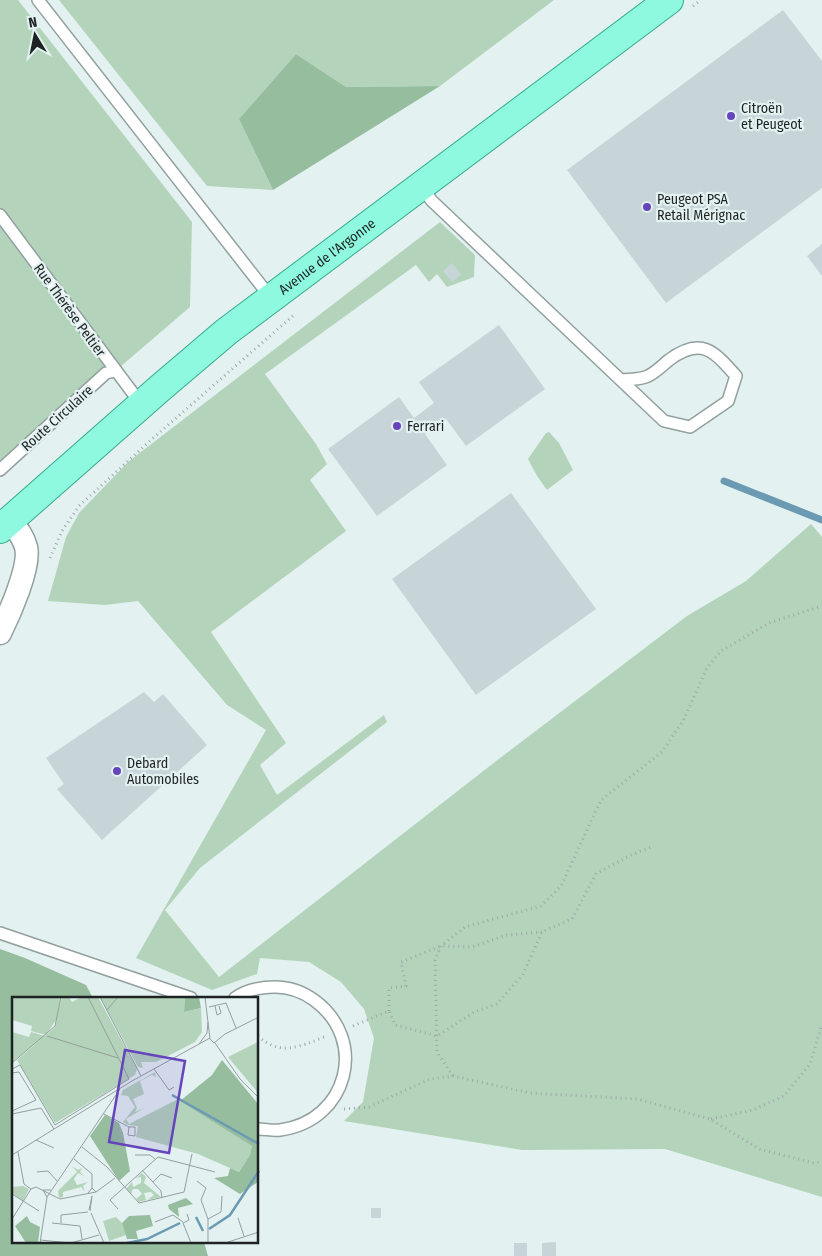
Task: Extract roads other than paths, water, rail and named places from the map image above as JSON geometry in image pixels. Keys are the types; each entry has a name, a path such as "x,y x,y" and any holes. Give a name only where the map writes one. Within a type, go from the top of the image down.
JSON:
{"main road":[{"name":"Avenue de l'Argonne","path":"5,524 226,332 668,0"}],"street":[{"path":"0,633 18,590 27,549 22,534 5,524"}],"lane":[{"path":"38,0 271,298"},
{"path":"420,186 432,201 664,421 690,427 728,401 736,376 709,349 694,347 677,354 647,377 621,380"},
{"name":"Rue Thérèse Peltier","path":"0,215 141,404"},
{"name":"Route Circulaire","path":"0,470 106,373 116,371"},
{"path":"0,933 188,997"},
{"path":"237,997 262,988 284,987 306,994 325,1008 338,1026 345,1048 345,1071 338,1093 324,1111 303,1125 279,1131 259,1128"}],"waterway":[{"path":"724,481 822,520"}],"place":[{"name":"Citroën et Peugeot","path":"731,116"},
{"name":"Peugeot PSA Retail Mérignac","path":"647,207"},
{"name":"Ferrari","path":"397,426"},
{"name":"Debard Automobiles","path":"117,771"}]}
